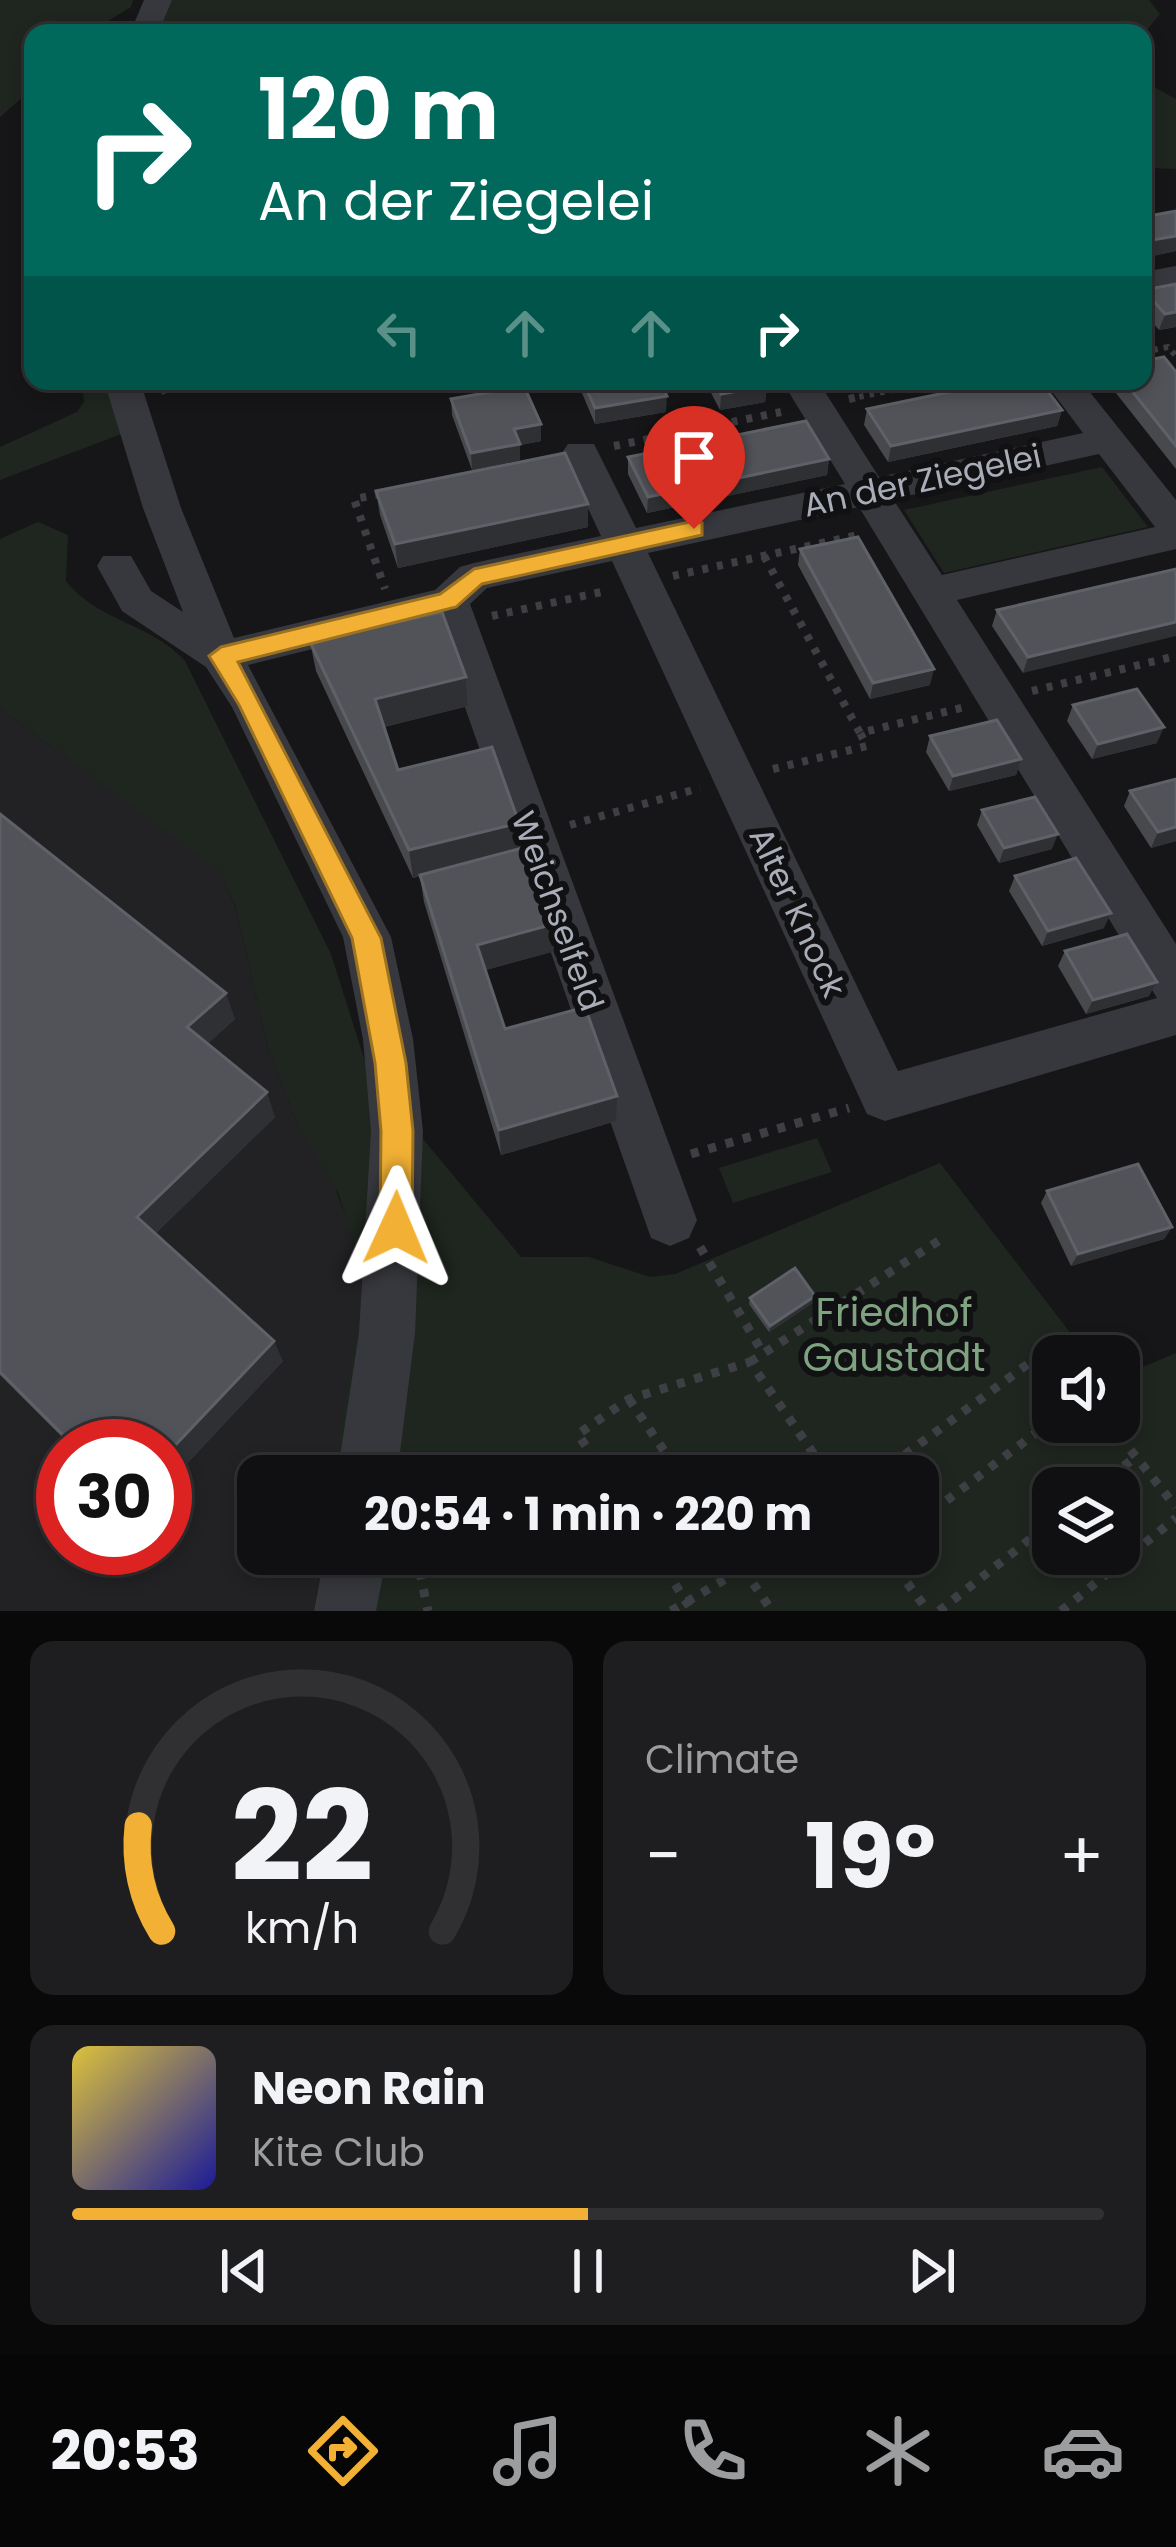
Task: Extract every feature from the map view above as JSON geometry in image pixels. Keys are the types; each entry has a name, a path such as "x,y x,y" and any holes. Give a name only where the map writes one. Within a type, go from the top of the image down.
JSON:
{"street":[{"path":"125,390 162,508 221,656 250,701 367,938 388,1039 397,1131 396,1228 379,1419 371,1455"},
{"path":"931,592 1174,522 1069,390"},
{"path":"808,393 1176,986"},
{"name":"An der Ziegelei","path":"221,656 394,614 452,612 474,577 635,563 880,509 1108,440"},
{"name":"Alter Knock","path":"581,453 885,1098"},
{"path":"117,566 136,602 221,656"},
{"name":"Weichselfeld","path":"452,612 670,1220"},
{"path":"885,1098 1176,1014"},
{"path":"345,1611 352,1575"}],"path":[{"path":"581,453 808,393 840,390"},
{"path":"394,614 354,499 399,490"},
{"path":"452,612 635,563 764,556 880,509"},
{"path":"532,836 867,746 764,556"},
{"path":"860,733 1176,656"},
{"path":"650,1166 885,1098"},
{"path":"670,1220 709,1254 763,1353"},
{"path":"592,1455 578,1434 629,1400 750,1362 940,1240"},
{"path":"904,1455 1032,1361"},
{"path":"750,1362 815,1455"},
{"path":"629,1400 667,1455"},
{"path":"939,1506 1032,1436"},
{"path":"1126,1443 1176,1507"},
{"path":"1123,1467 1137,1456"},
{"path":"1061,1611 1176,1518"},
{"path":"939,1611 1032,1538"},
{"path":"420,1575 428,1611"},
{"path":"669,1575 690,1607"},
{"path":"670,1611 690,1607 738,1575"},
{"path":"747,1575 772,1611"},
{"path":"901,1575 928,1611"}],"shaded area":[{"path":"0,708 219,870 235,906 268,1047 297,1124 331,1178 357,1244 365,1298 337,1455 237,1455 237,1575 319,1575 314,1611 0,1611"}],"green space":[{"path":"0,0 133,0 131,7 103,24 24,24 24,96 0,117"},
{"path":"169,0 1149,0 1160,14 1152,24 160,24"},
{"path":"1152,86 1176,99 1176,169 1152,168"},
{"path":"83,390 108,390 124,433 0,480 0,447 77,412 84,402"},
{"path":"1102,467 1148,527 944,573 904,510"},
{"name":"Friedhof Gaustadt","path":"38,522 68,535 66,581 79,595 157,639 185,661 331,954 369,1074 521,1257 589,1257 650,1277 675,1274 940,1163 1072,1335 1032,1335 1032,1443 1140,1443 1140,1368 1176,1353 1176,1611 314,1611 319,1575 939,1575 939,1455 336,1455 365,1276 339,1195 297,1124 268,1047 235,905 219,871 0,708 0,539"},
{"path":"817,1138 832,1172 733,1203 719,1168"}],"building":[{"path":"1176,211 1176,236 1153,240 1152,215"},
{"path":"1176,284 1176,312 1165,314 1152,299 1152,288"},
{"path":"1164,357 1176,372 1176,446 1131,390 1152,390 1152,359"},
{"path":"526,390 541,424 514,429 520,444 471,453 451,399"},
{"path":"587,390 664,390 667,396 595,408"},
{"path":"959,390 1047,390 1062,410 891,446 867,409"},
{"path":"806,421 829,459 648,497 628,457"},
{"path":"565,453 588,504 395,544 376,491"},
{"path":"858,537 934,669 873,683 800,549"},
{"path":"1176,569 1176,622 1028,657 997,610"},
{"path":"442,612 466,677 375,699 398,770 492,747 519,823 409,850 310,642"},
{"path":"1137,689 1164,727 1098,744 1073,705"},
{"path":"997,720 1021,759 953,776 930,736"},
{"path":"1176,779 1176,827 1158,832 1130,791"},
{"path":"1035,797 1058,834 1004,848 982,810"},
{"path":"0,814 226,993 187,1027 267,1092 137,1217 274,1341 192,1428 192,1419 47,1419 0,1372"},
{"path":"526,847 554,924 477,945 505,1029 585,1007 617,1096 499,1130 420,875"},
{"path":"1076,858 1111,913 1048,931 1015,876"},
{"path":"1127,934 1157,982 1093,1000 1065,951"},
{"path":"1138,1164 1172,1227 1078,1254 1047,1191"},
{"path":"795,1268 815,1296 770,1326 750,1298"}],"route":[{"path":"396,1228 397,1131 391,1063 367,938 292,796 250,701 221,656 448,601 474,577 694,529"}]}
